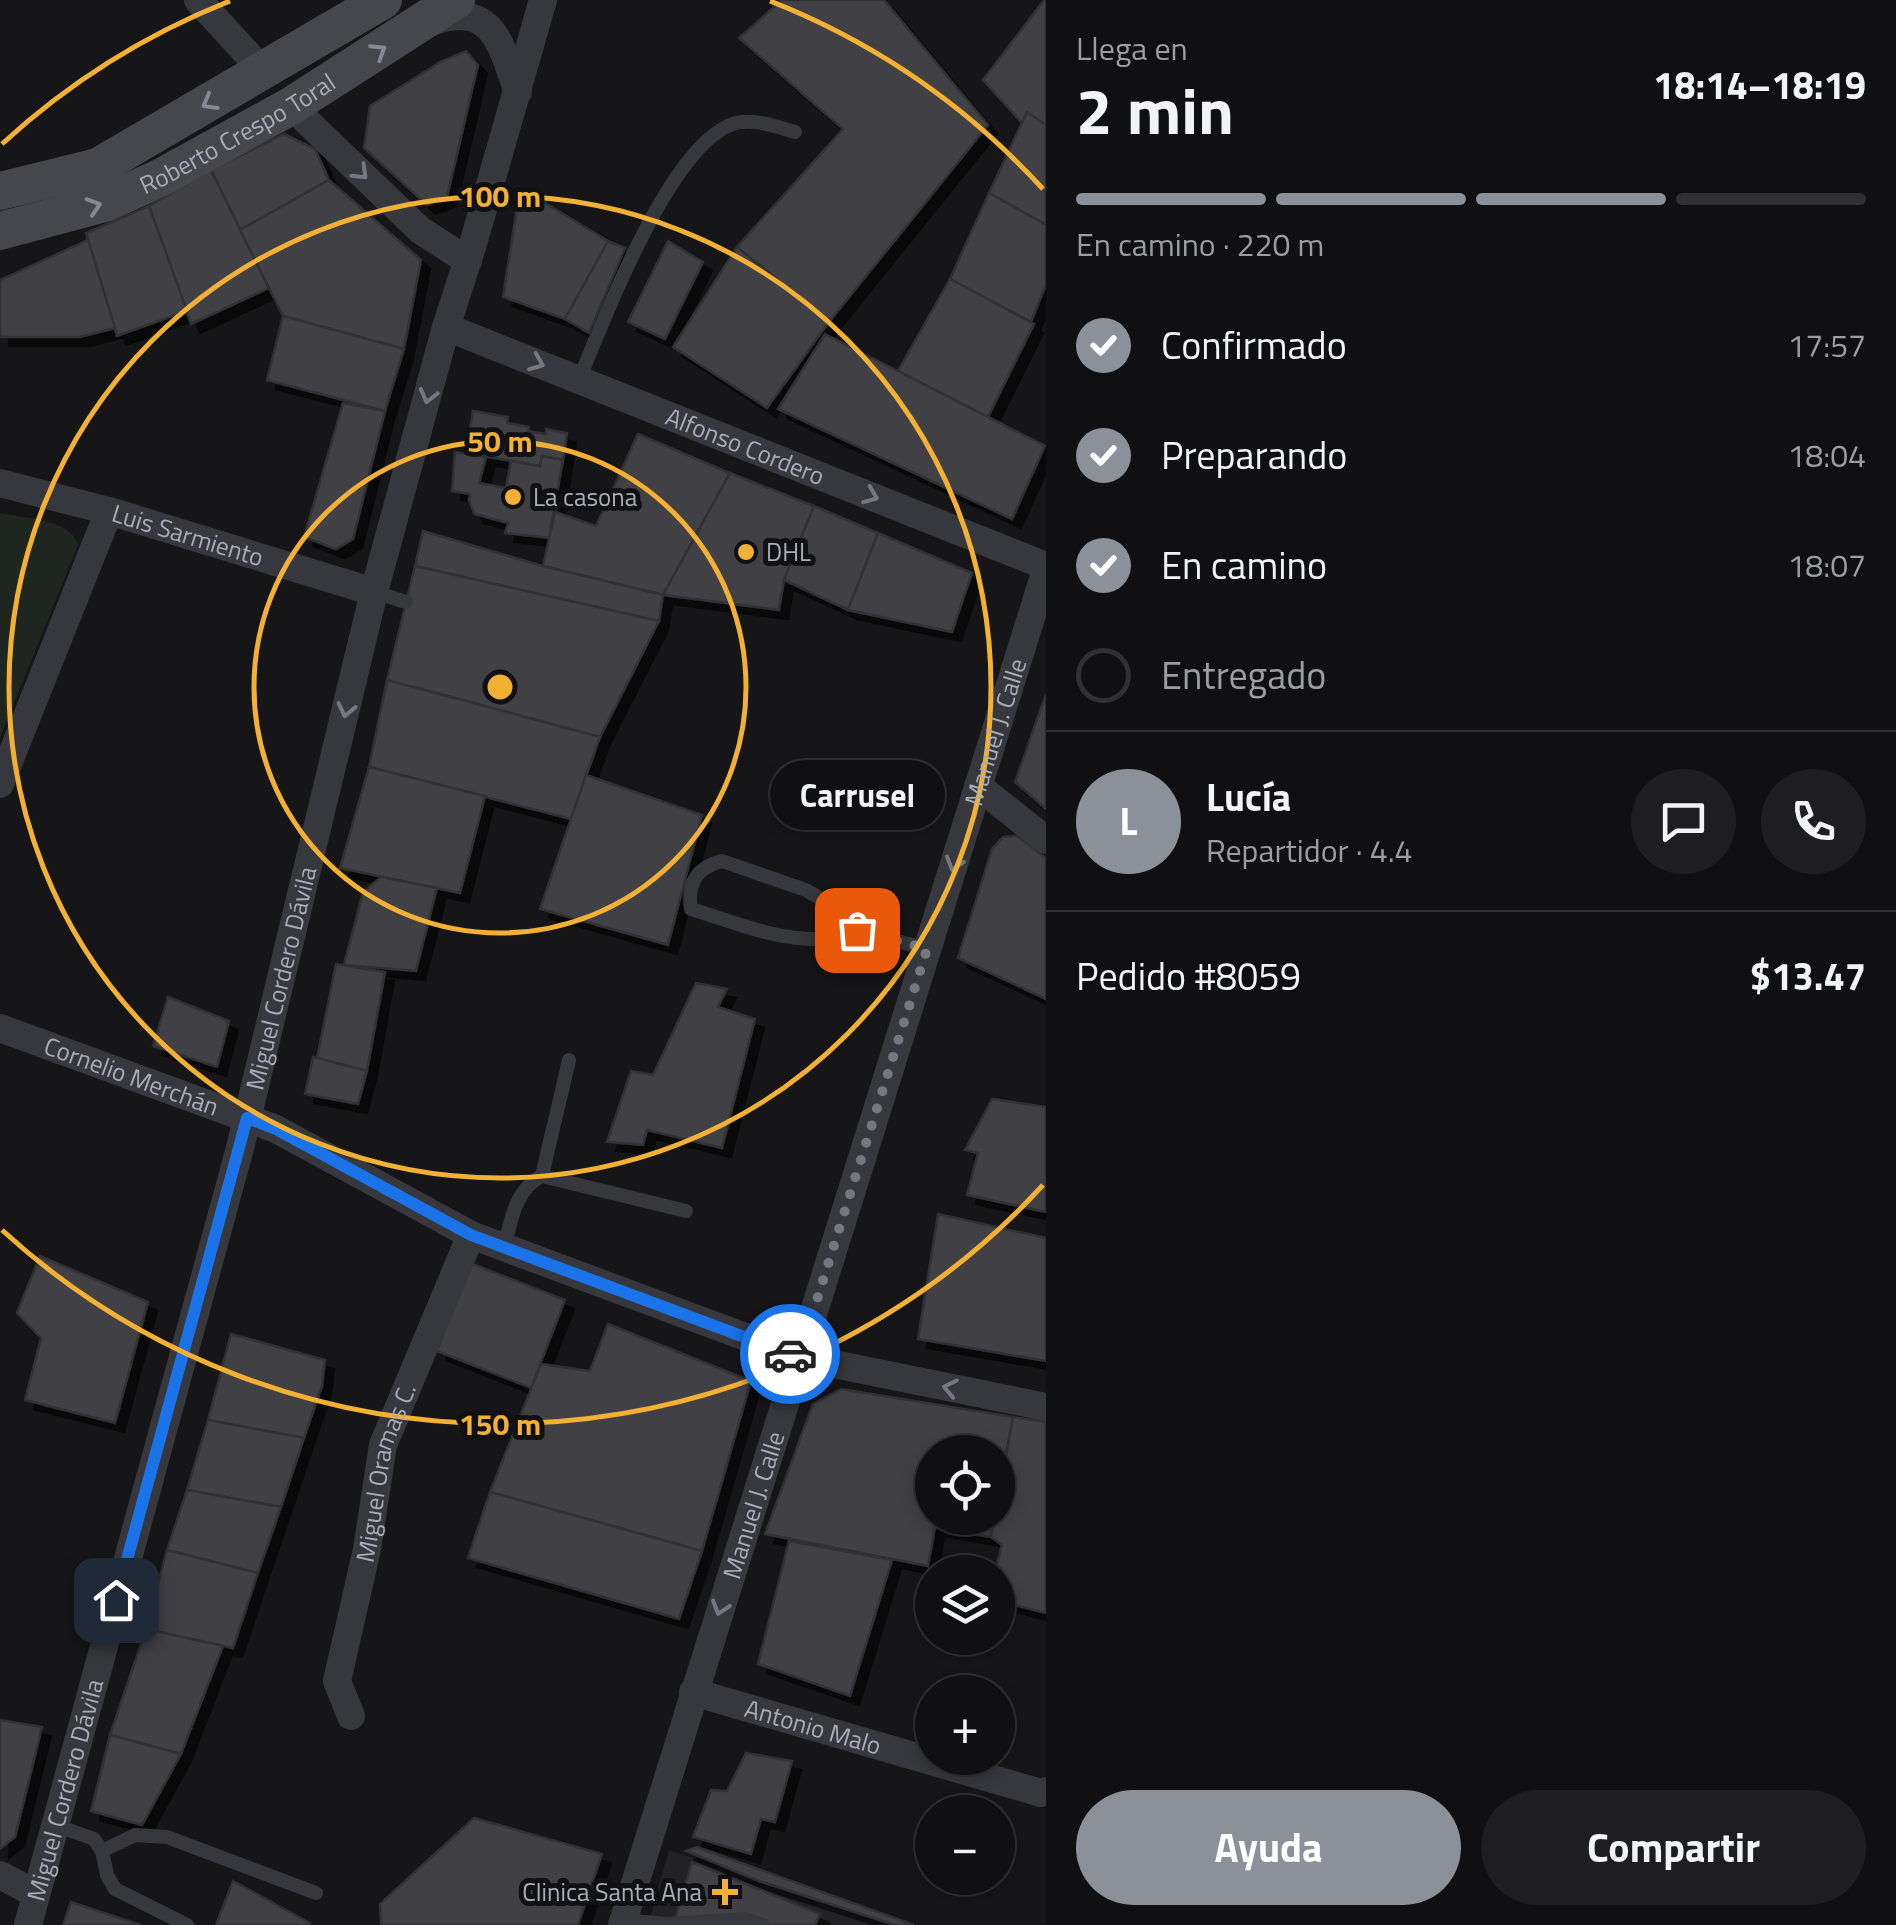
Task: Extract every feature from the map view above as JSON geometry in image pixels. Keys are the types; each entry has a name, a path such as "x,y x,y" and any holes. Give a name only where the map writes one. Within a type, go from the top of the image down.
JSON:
{"main road":[{"name":"Roberto Crespo Toral","path":"0,191 98,167 383,0"},
{"name":"Roberto Crespo Toral","path":"0,231 105,203 162,177 291,106 456,0"}],"street":[{"path":"198,0 264,72"},
{"name":"Miguel Cordero Dávila","path":"28,1925 247,1118 374,592 446,327 543,0"},
{"path":"423,24 455,14 476,16 501,46 518,92"},
{"path":"291,106 420,230 468,261"},
{"name":"Alfonso Cordero","path":"446,327 1046,568"},
{"name":"Luis Sarmiento","path":"0,483 109,511 374,592"},
{"path":"1,779 109,511"},
{"name":"Manuel J. Calle","path":"623,1923 1046,568"},
{"path":"978,786 1046,840"},
{"name":"Cornelio Merchán","path":"0,1028 276,1129 471,1235 799,1357 1046,1407"},
{"name":"Miguel Oramas C.","path":"351,1716 337,1680 367,1549 383,1445 471,1235"},
{"name":"Antonio Malo","path":"693,1692 1041,1793 1046,1791"},
{"path":"0,1875 36,1894"}],"lane":[{"path":"579,380 663,195 701,143 730,124 756,122 795,132"},
{"path":"374,592 406,602"},
{"path":"722,861 806,890 826,902 834,924 823,939 802,940 691,909 689,896 695,874 707,864 722,861"},
{"path":"834,924 927,949"},
{"path":"542,1176 569,1060"},
{"path":"504,1248 513,1210 530,1182 542,1176 686,1212"},
{"path":"55,1826 94,1839 115,1890 186,1925"},
{"path":"102,1851 135,1835 167,1837 316,1894"},
{"path":"623,1923 744,1919 763,1925"}],"shaded area":[{"path":"0,513 57,525 74,536 78,545 0,738"},
{"name":"Clinica Santa Ana","path":"669,1850 759,1881 895,1925 648,1925"}],"building":[{"path":"782,0 884,0 988,125 829,322 737,247 843,129 739,38"},
{"path":"1044,0 1046,125 1027,112 1022,123 983,80"},
{"path":"466,51 478,65 447,197 427,205 364,148 370,106 440,62"},
{"path":"1027,112 1046,125 1046,225 989,193"},
{"path":"284,134 315,149 329,180 240,230 211,170"},
{"path":"211,170 269,288 191,324 149,206"},
{"path":"329,180 421,260 404,349 283,316 240,230"},
{"path":"520,188 608,241 565,319 503,297"},
{"path":"989,193 1046,225 1046,285 1031,322 950,279"},
{"path":"149,206 187,311 117,336 86,233"},
{"path":"88,240 115,328 80,337 0,337 0,280"},
{"path":"608,241 625,248 589,333 565,319"},
{"path":"668,241 703,262 665,339 628,322"},
{"path":"737,247 829,322 767,408 673,347"},
{"path":"950,279 1034,324 988,417 898,371"},
{"path":"283,316 404,349 385,411 267,380"},
{"path":"825,334 1045,446 1012,519 778,409"},
{"path":"343,403 385,411 353,539 336,549 304,537"},
{"path":"473,411 508,417 507,423 529,427 528,431 567,433 563,460 542,456 540,466 466,453"},
{"path":"638,434 730,473 663,595 543,566 555,512 596,526"},
{"name":"La casona","path":"455,452 486,457 479,483 506,488 511,461 540,466 542,456 563,460 549,538 505,533 508,523 474,514 470,494 452,491"},
{"path":"730,473 814,506 784,580 779,610 663,595"},
{"path":"814,506 878,533 848,610 784,580"},
{"path":"423,531 663,595 659,621 415,566"},
{"path":"878,533 972,573 952,632 848,610"},
{"path":"415,566 659,621 600,737 387,680"},
{"path":"387,680 600,737 571,819 369,767"},
{"path":"1046,694 1046,809 1015,782"},
{"path":"369,767 485,796 460,893 340,868"},
{"path":"586,775 702,815 668,945 540,909"},
{"path":"1017,836 1046,858 1046,999 958,958 992,849 1003,837"},
{"path":"381,877 437,888 416,971 344,965 363,892"},
{"path":"336,964 385,972 367,1071 317,1058"},
{"path":"696,983 727,989 718,1007 755,1019 722,1148 647,1130 643,1145 607,1142 631,1071 653,1075"},
{"path":"168,997 229,1021 217,1067 153,1046"},
{"path":"313,1057 367,1071 358,1104 305,1094"},
{"path":"992,1099 1046,1107 1046,1212 967,1195 978,1153 965,1150"},
{"path":"938,1214 1046,1238 1046,1361 918,1339"},
{"path":"40,1256 148,1302 115,1423 25,1400 41,1338 17,1313"},
{"path":"470,1263 565,1300 531,1388 437,1351"},
{"path":"608,1324 751,1381 702,1551 490,1492 541,1364 590,1371"},
{"path":"231,1334 325,1360 322,1386 304,1438 208,1420"},
{"path":"841,1389 1013,1417 1010,1435 915,1435 915,1535 934,1535 930,1555 915,1555 915,1563 765,1534 813,1404"},
{"path":"1013,1417 1046,1422 1046,1613 1015,1605 1015,1555 999,1555 1002,1545 991,1537 1015,1535 1015,1435 1010,1435"},
{"path":"208,1420 304,1438 281,1507 187,1490"},
{"path":"187,1490 281,1507 258,1573 167,1550"},
{"path":"490,1492 702,1551 679,1619 468,1558"},
{"path":"789,1541 892,1560 850,1696 758,1664"},
{"path":"167,1550 258,1573 233,1648 146,1629"},
{"path":"146,1629 223,1646 181,1754 110,1735"},
{"path":"0,1720 42,1727 15,1837 0,1849"},
{"path":"110,1735 181,1754 142,1825 91,1811"},
{"path":"746,1753 792,1761 775,1822 761,1819 751,1854 693,1837 711,1790 727,1791"},
{"path":"474,1818 602,1854 578,1925 381,1925 380,1904"},
{"path":"697,1847 914,1925 895,1925 759,1881 686,1851"},
{"path":"692,1862 820,1914 815,1925 673,1925"},
{"path":"233,1881 310,1923 309,1925 216,1925"},
{"path":"71,1902 141,1925 63,1925"}],"way so far":[{"path":"790,1354 799,1357 927,949 857,930"}],"place":[{"name":"La casona","path":"513,497"},
{"name":"DHL","path":"746,552"},
{"name":"Carrusel","path":"857,930"},
{"name":"Clinica Santa Ana","path":"725,1892"}],"route":[{"path":"116,1600 247,1118 276,1129 471,1235 790,1354"}]}
